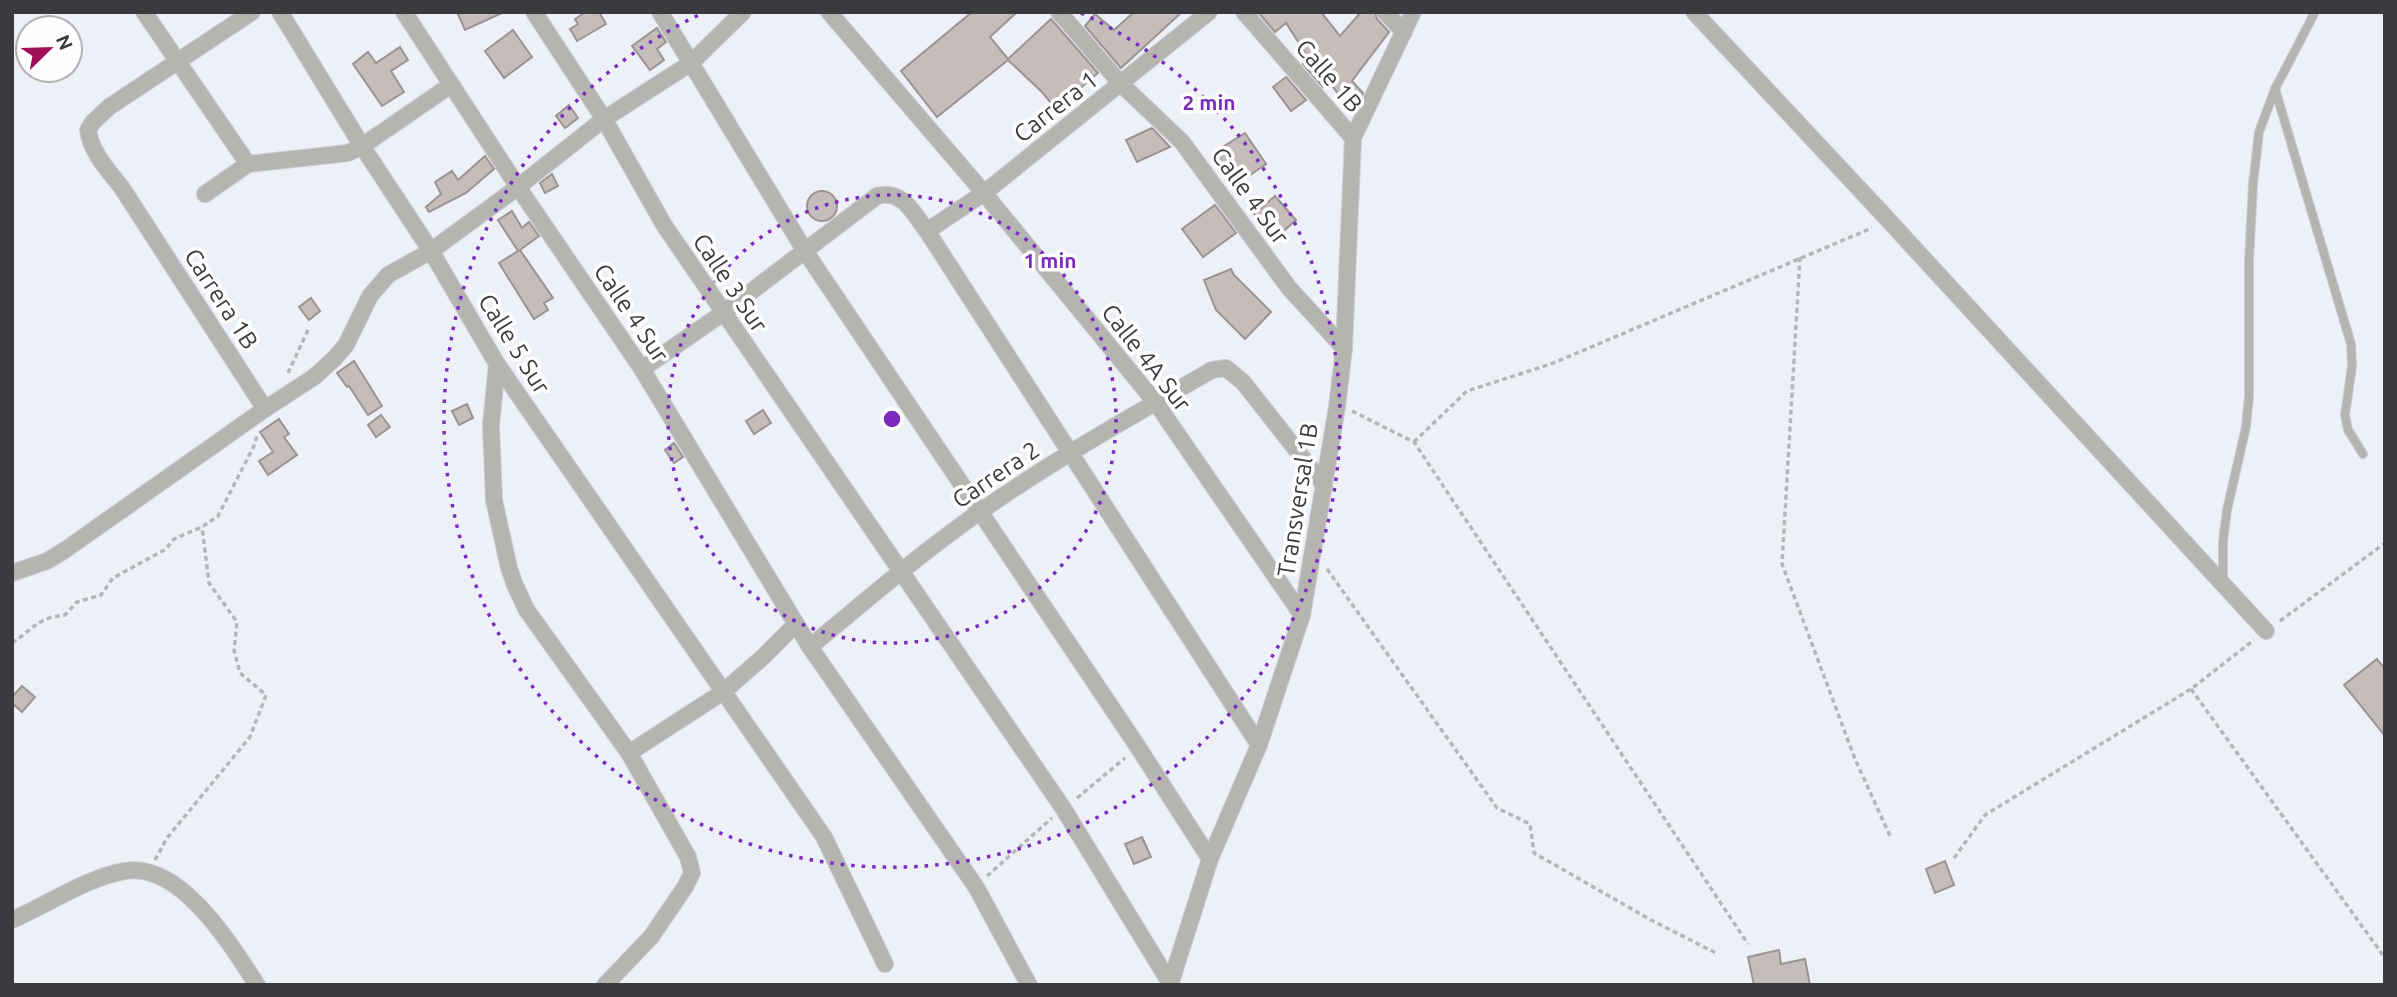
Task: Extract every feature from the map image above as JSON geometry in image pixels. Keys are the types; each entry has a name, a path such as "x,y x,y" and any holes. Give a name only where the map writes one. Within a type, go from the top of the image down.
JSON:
{"street":[{"path":"144,12 248,164"},
{"name":"Carrera 1B","path":"252,12 104,111 90,126 89,137 99,157 122,188 265,409"},
{"name":"Calle 5 Sur","path":"280,12 362,146 431,251 497,364 824,837 885,964"},
{"name":"Calle 4 Sur","path":"404,12 518,187 642,369 810,647 976,887 1029,985"},
{"name":"Calle 3 Sur","path":"534,12 604,119 664,225 1063,808 1170,984"},
{"path":"660,12 805,251 1210,859"},
{"path":"12,573 47,561 65,550 314,377 346,345 370,296 381,281 431,251 604,119 691,63 743,12"},
{"name":"Calle 4A Sur","path":"829,12 984,193 1156,403 1302,615"},
{"name":"Calle 4 Sur","path":"1059,12 1121,84 1182,142 1289,288 1344,348"},
{"name":"Carrera 1","path":"927,231 984,193 1209,12"},
{"name":"Calle 1B","path":"1244,12 1353,138"},
{"path":"1385,12 1404,32"},
{"name":"Transversal 1B","path":"1170,984 1210,859 1259,745 1302,615 1337,407 1344,348 1353,138 1413,12"},
{"path":"1693,12 2266,631"},
{"path":"205,194 248,164 331,157 348,153 451,85"},
{"path":"642,369 723,313 877,196 895,195 904,200 927,231 1259,745"},
{"path":"497,364 491,425 494,500 509,568 526,608 629,753 688,857 692,873 650,937 605,985"},
{"name":"Carrera 2","path":"810,647 902,571 980,512 1069,453 1212,370 1226,368 1243,382 1324,485"},
{"path":"629,753 723,692 796,624"},
{"path":"12,920 96,880 126,870 149,871 170,881 189,896 214,923 257,985"}],"lane":[{"path":"2223,585 2223,541 2227,510 2246,427 2249,396 2249,261 2259,132 2275,89 2315,12"},
{"path":"2275,89 2351,344 2352,366 2345,415 2348,429 2363,454"}],"path":[{"path":"1414,442 1467,391 1551,364 1875,226 1880,211"},
{"path":"1800,257 1782,564 1855,759 1891,838"},
{"path":"282,383 308,330"},
{"path":"1337,407 1359,413 1414,442 1748,944"},
{"path":"12,643 34,624 65,615 77,602 101,595 113,578 218,516 254,444 265,409"},
{"path":"149,871 167,838 250,737 266,695 240,673 234,650 237,622 209,583 202,527"},
{"path":"1954,858 1985,815 2191,689 2385,543"},
{"path":"1313,550 1497,808 1530,824 1534,853 1651,920 1716,953"},
{"path":"2191,689 2385,958"}],"building":[{"path":"457,12 504,12 465,30"},
{"path":"586,12 599,12 606,24 577,41 570,29 578,24 575,19"},
{"path":"972,12 1017,12 990,37 1008,59 1051,19 1098,73 1056,109 1008,60 937,117 901,71"},
{"path":"1134,12 1182,12 1121,68 1085,26 1095,14 1114,30"},
{"path":"1258,12 1321,12 1340,36 1361,12 1375,12 1377,19 1389,32 1352,81 1363,93 1359,101 1350,109 1329,82 1323,87 1303,64 1309,59 1286,23 1275,32"},
{"path":"657,28 666,42 657,49 664,60 650,70 632,46"},
{"path":"513,30 532,57 504,78 485,51"},
{"path":"400,47 408,60 391,71 404,92 382,106 353,64 368,52 376,63"},
{"path":"1286,77 1306,100 1291,111 1273,87"},
{"path":"569,105 578,118 565,128 556,116"},
{"path":"1152,128 1170,147 1137,162 1126,140"},
{"path":"1245,133 1266,164 1234,186 1213,153"},
{"path":"485,156 494,169 466,193 429,212 426,207 441,194 435,182 452,171 458,180"},
{"path":"552,174 558,186 545,193 540,183"},
{"path":"822,191 833,195 837,206 833,217 822,221 811,217 807,206 811,195"},
{"path":"1275,196 1296,220 1276,238 1254,214"},
{"path":"1215,205 1236,233 1203,257 1182,229"},
{"path":"512,211 522,228 529,222 539,236 520,250 553,298 544,303 548,310 534,319 499,263 518,251 498,220"},
{"path":"1231,269 1271,312 1245,339 1216,310 1204,280"},
{"path":"311,298 320,311 309,320 299,307"},
{"path":"354,361 382,406 368,415 337,373"},
{"path":"467,404 473,418 459,425 452,411"},
{"path":"763,410 771,423 754,434 746,421"},
{"path":"381,415 390,427 376,437 368,425"},
{"path":"279,419 289,434 284,437 297,455 268,475 259,461 273,452 260,432"},
{"path":"674,443 683,457 674,463 665,450"},
{"path":"2377,659 2385,669 2385,736 2344,685"},
{"path":"22,686 35,697 22,712 12,703 12,697"},
{"path":"1142,837 1151,857 1134,864 1125,844"},
{"path":"1945,861 1954,885 1935,893 1926,869"},
{"path":"1779,950 1781,964 1805,959 1810,985 1754,985 1748,957"}]}
